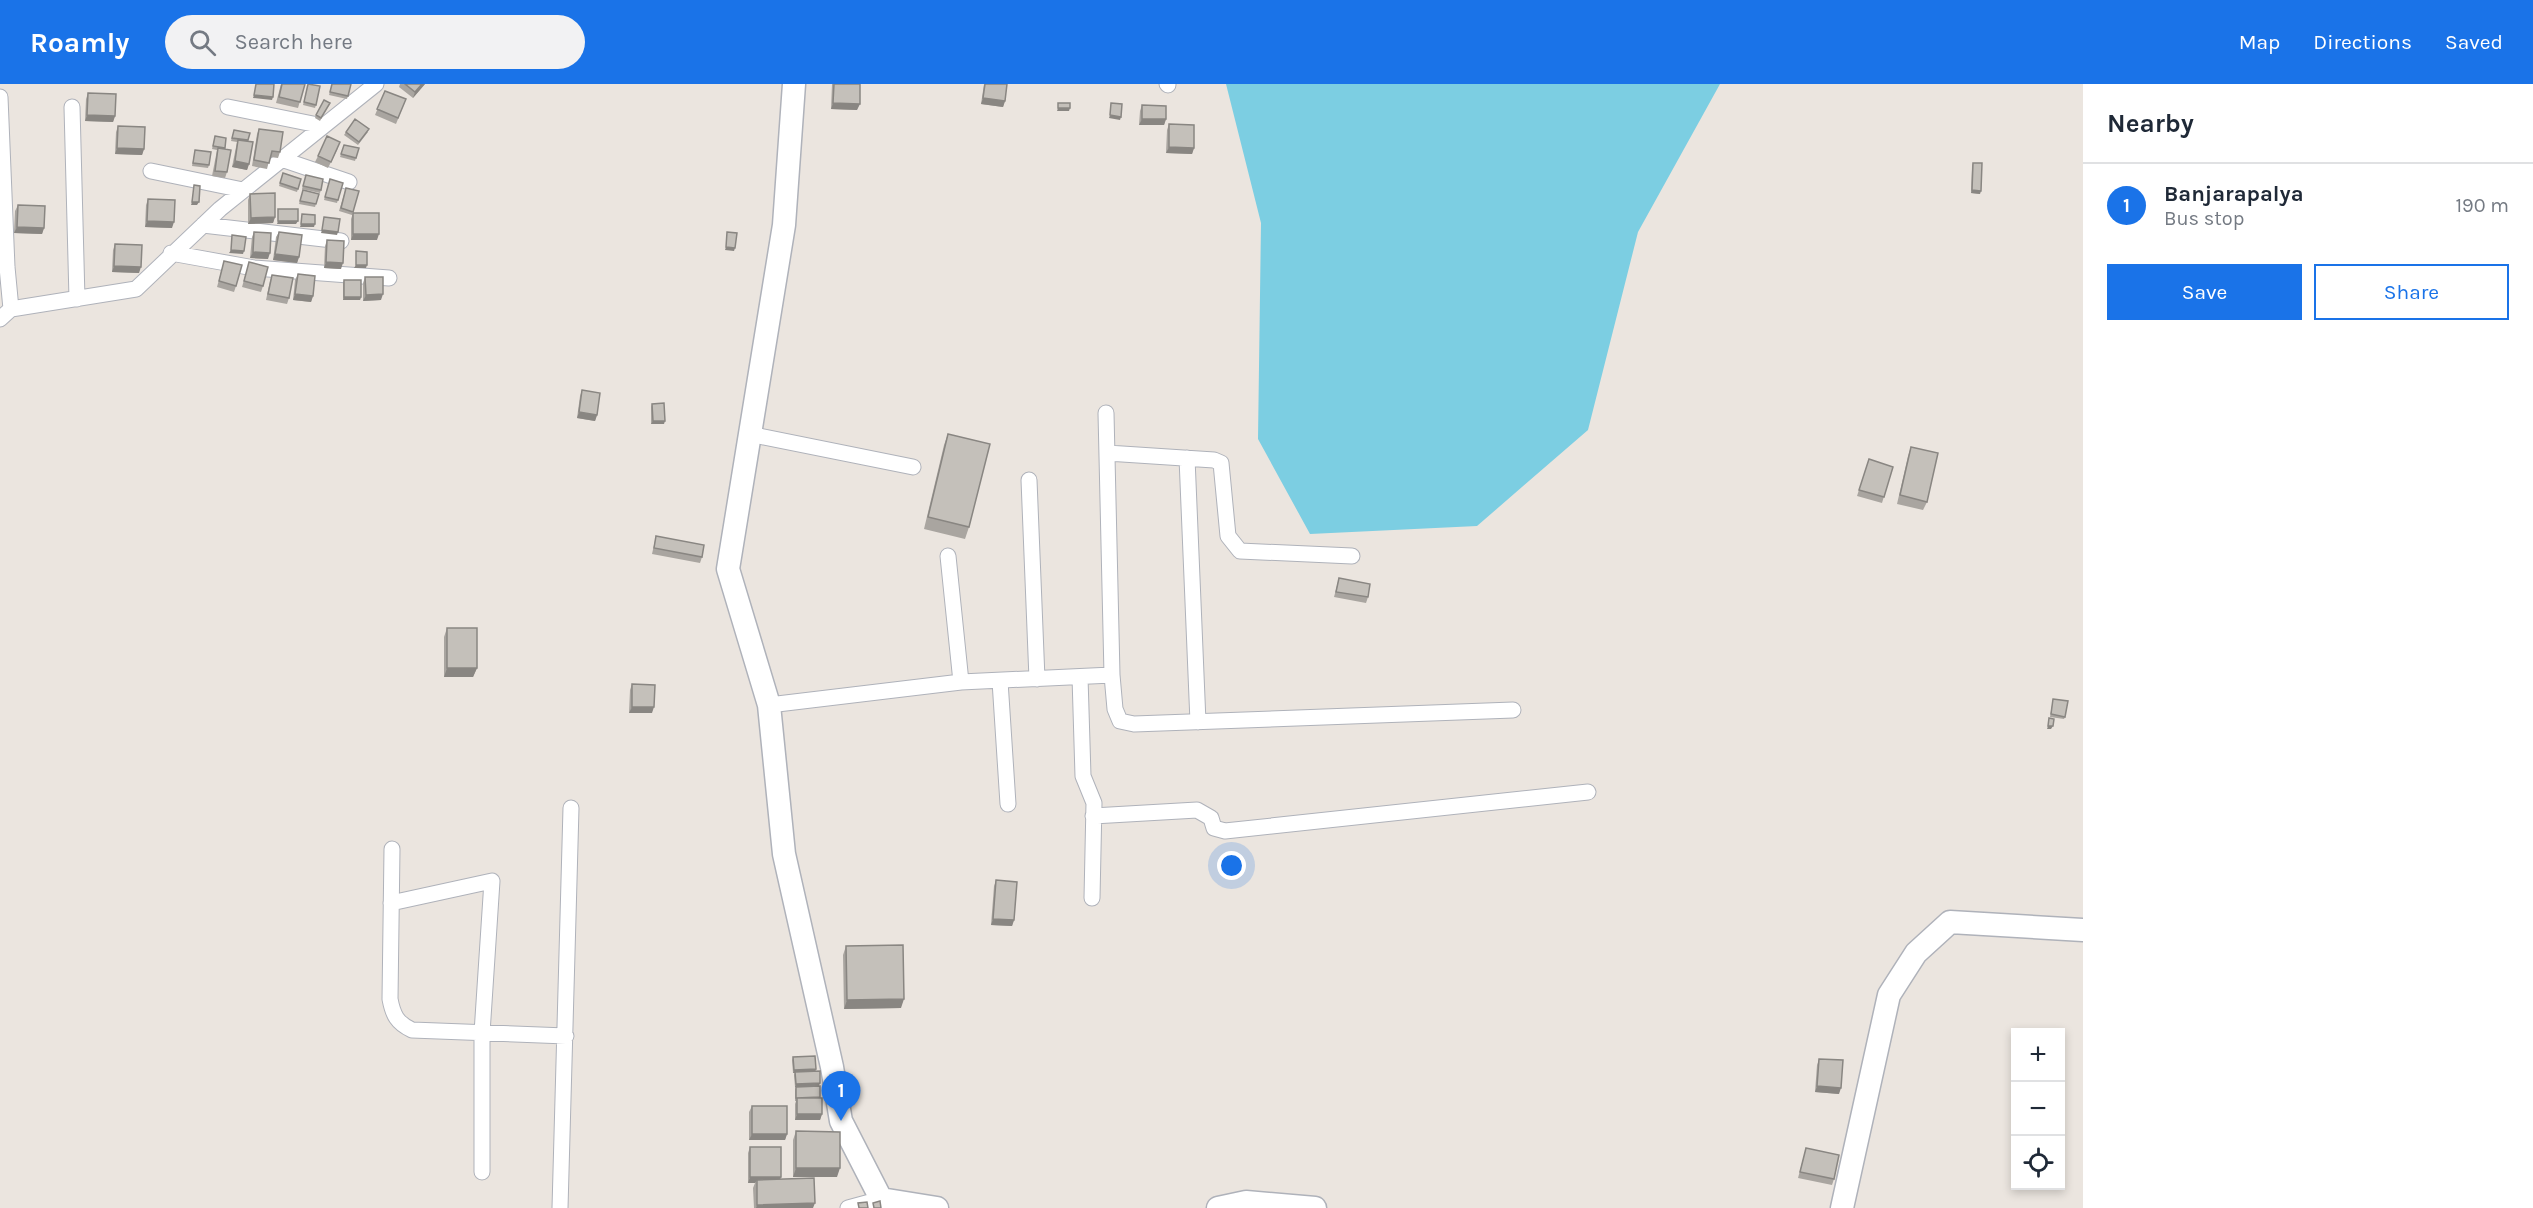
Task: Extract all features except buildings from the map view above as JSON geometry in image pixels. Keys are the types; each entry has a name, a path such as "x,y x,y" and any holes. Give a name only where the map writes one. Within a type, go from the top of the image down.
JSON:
{"street":[{"path":"6,314 136,289 171,253 243,190 376,84"},
{"path":"794,84 784,225 728,568 769,705 784,854 832,1067 841,1122 881,1199"},
{"path":"0,97 7,267 6,314"},
{"path":"72,107 77,299"},
{"path":"228,107 323,126"},
{"path":"281,159 349,182"},
{"path":"152,171 243,190"},
{"path":"203,225 341,241"},
{"path":"171,253 254,268 389,278"},
{"path":"0,298 6,314"},
{"path":"1106,413 1112,675 1115,709 1120,721 1134,724 1513,710"},
{"path":"749,434 913,467"},
{"path":"1107,453 1188,458 1221,463 1228,536 1240,551 1352,556"},
{"path":"1188,458 1198,722"},
{"path":"1029,480 1037,679"},
{"path":"948,556 961,682"},
{"path":"769,705 961,682 1112,675"},
{"path":"1080,677 1083,776 1093,798 1094,816 1092,898"},
{"path":"1000,681 1008,804"},
{"path":"1094,816 1197,810 1211,818 1214,828 1225,831 1588,792"},
{"path":"560,1208 571,808"},
{"path":"392,849 390,999 393,1014 401,1025 412,1030 566,1036"},
{"path":"392,903 492,881 482,1033 482,1172"},
{"path":"1842,1208 1889,995 1916,953 1950,922 2083,930"},
{"path":"848,1208 881,1199 937,1208"},
{"path":"1218,1208 1245,1202 1315,1208"}],"water":[{"path":"1226,84 1720,84 1638,232 1588,430 1477,526 1310,534 1258,439 1261,223"}],"place":[{"name":"Banjarapalya","path":"841,1121"}]}
